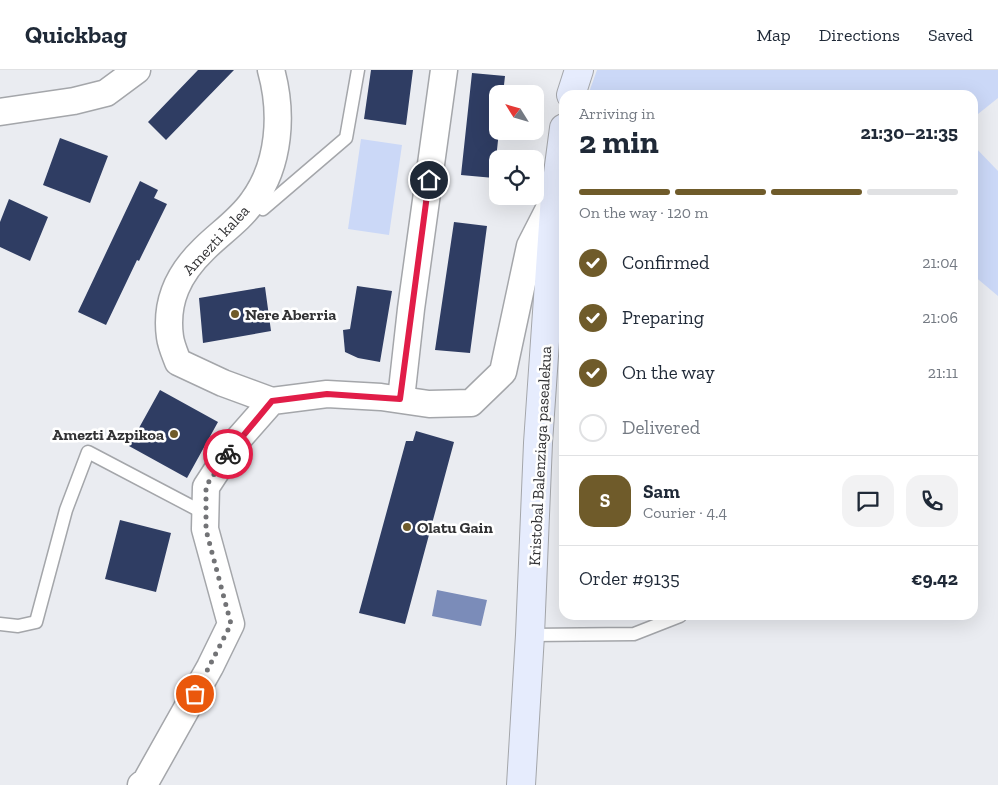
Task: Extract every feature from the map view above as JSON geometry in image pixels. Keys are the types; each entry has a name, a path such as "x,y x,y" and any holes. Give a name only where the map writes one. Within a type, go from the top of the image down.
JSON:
{"street":[{"path":"0,112 74,101 106,93 137,70"},
{"name":"Amezti kalea","path":"271,70 276,89 279,124 266,181 253,202 228,228 203,249 184,272 174,289 170,312 170,338 178,362 223,383 272,401 327,394 400,399 429,404 471,403 503,372 530,246 555,196"},
{"path":"400,399 444,70"},
{"path":"573,90 580,70"},
{"name":"Kristobal Balenziaga pasealekua","path":"521,785 530,635 538,443 555,196 559,166"},
{"path":"141,785 146,781 210,667 231,624 206,530 206,486 234,444 272,401"}],"lane":[{"path":"253,202 263,209 346,138 358,70"},
{"path":"0,624 18,626 36,622 66,510 88,452 206,514"},
{"path":"530,635 634,634 670,620"}],"shaded area":[{"path":"597,70 998,70 998,98 978,114 978,90 590,90"},
{"path":"361,139 402,145 389,235 348,229"},
{"path":"978,150 998,171 998,296 978,279"},
{"path":"437,590 487,600 481,626 432,616"}],"building":[{"path":"198,70 234,70 166,140 148,122"},
{"path":"371,70 413,70 406,125 364,119"},
{"path":"472,73 505,76 504,85 489,85 489,140 498,140 497,150 489,150 489,178 461,175"},
{"path":"60,138 108,156 90,203 43,185"},
{"path":"140,181 158,190 154,198 167,204 139,261 137,260 106,325 78,312"},
{"path":"9,199 48,217 30,261 0,247 0,222"},
{"path":"454,222 487,226 470,353 435,350"},
{"path":"357,286 392,291 380,362 358,358 345,352 343,330 350,329"},
{"name":"Nere Aberria","path":"265,287 271,331 203,343 199,298"},
{"name":"Amezti Azpikoa","path":"160,390 218,422 187,478 129,446"},
{"name":"Olatu Gain","path":"416,431 454,442 405,624 359,613 406,441 413,441"},
{"path":"120,520 171,533 156,592 105,579"}],"way so far":[{"path":"195,694 231,624 206,530 206,486 228,454"}],"place":[{"name":"Nere Aberria","path":"235,314"},
{"name":"Amezti Azpikoa","path":"174,434"},
{"name":"Olatu Gain","path":"407,527"}],"route":[{"path":"228,454 234,444 272,401 327,394 400,399 429,180"}]}
